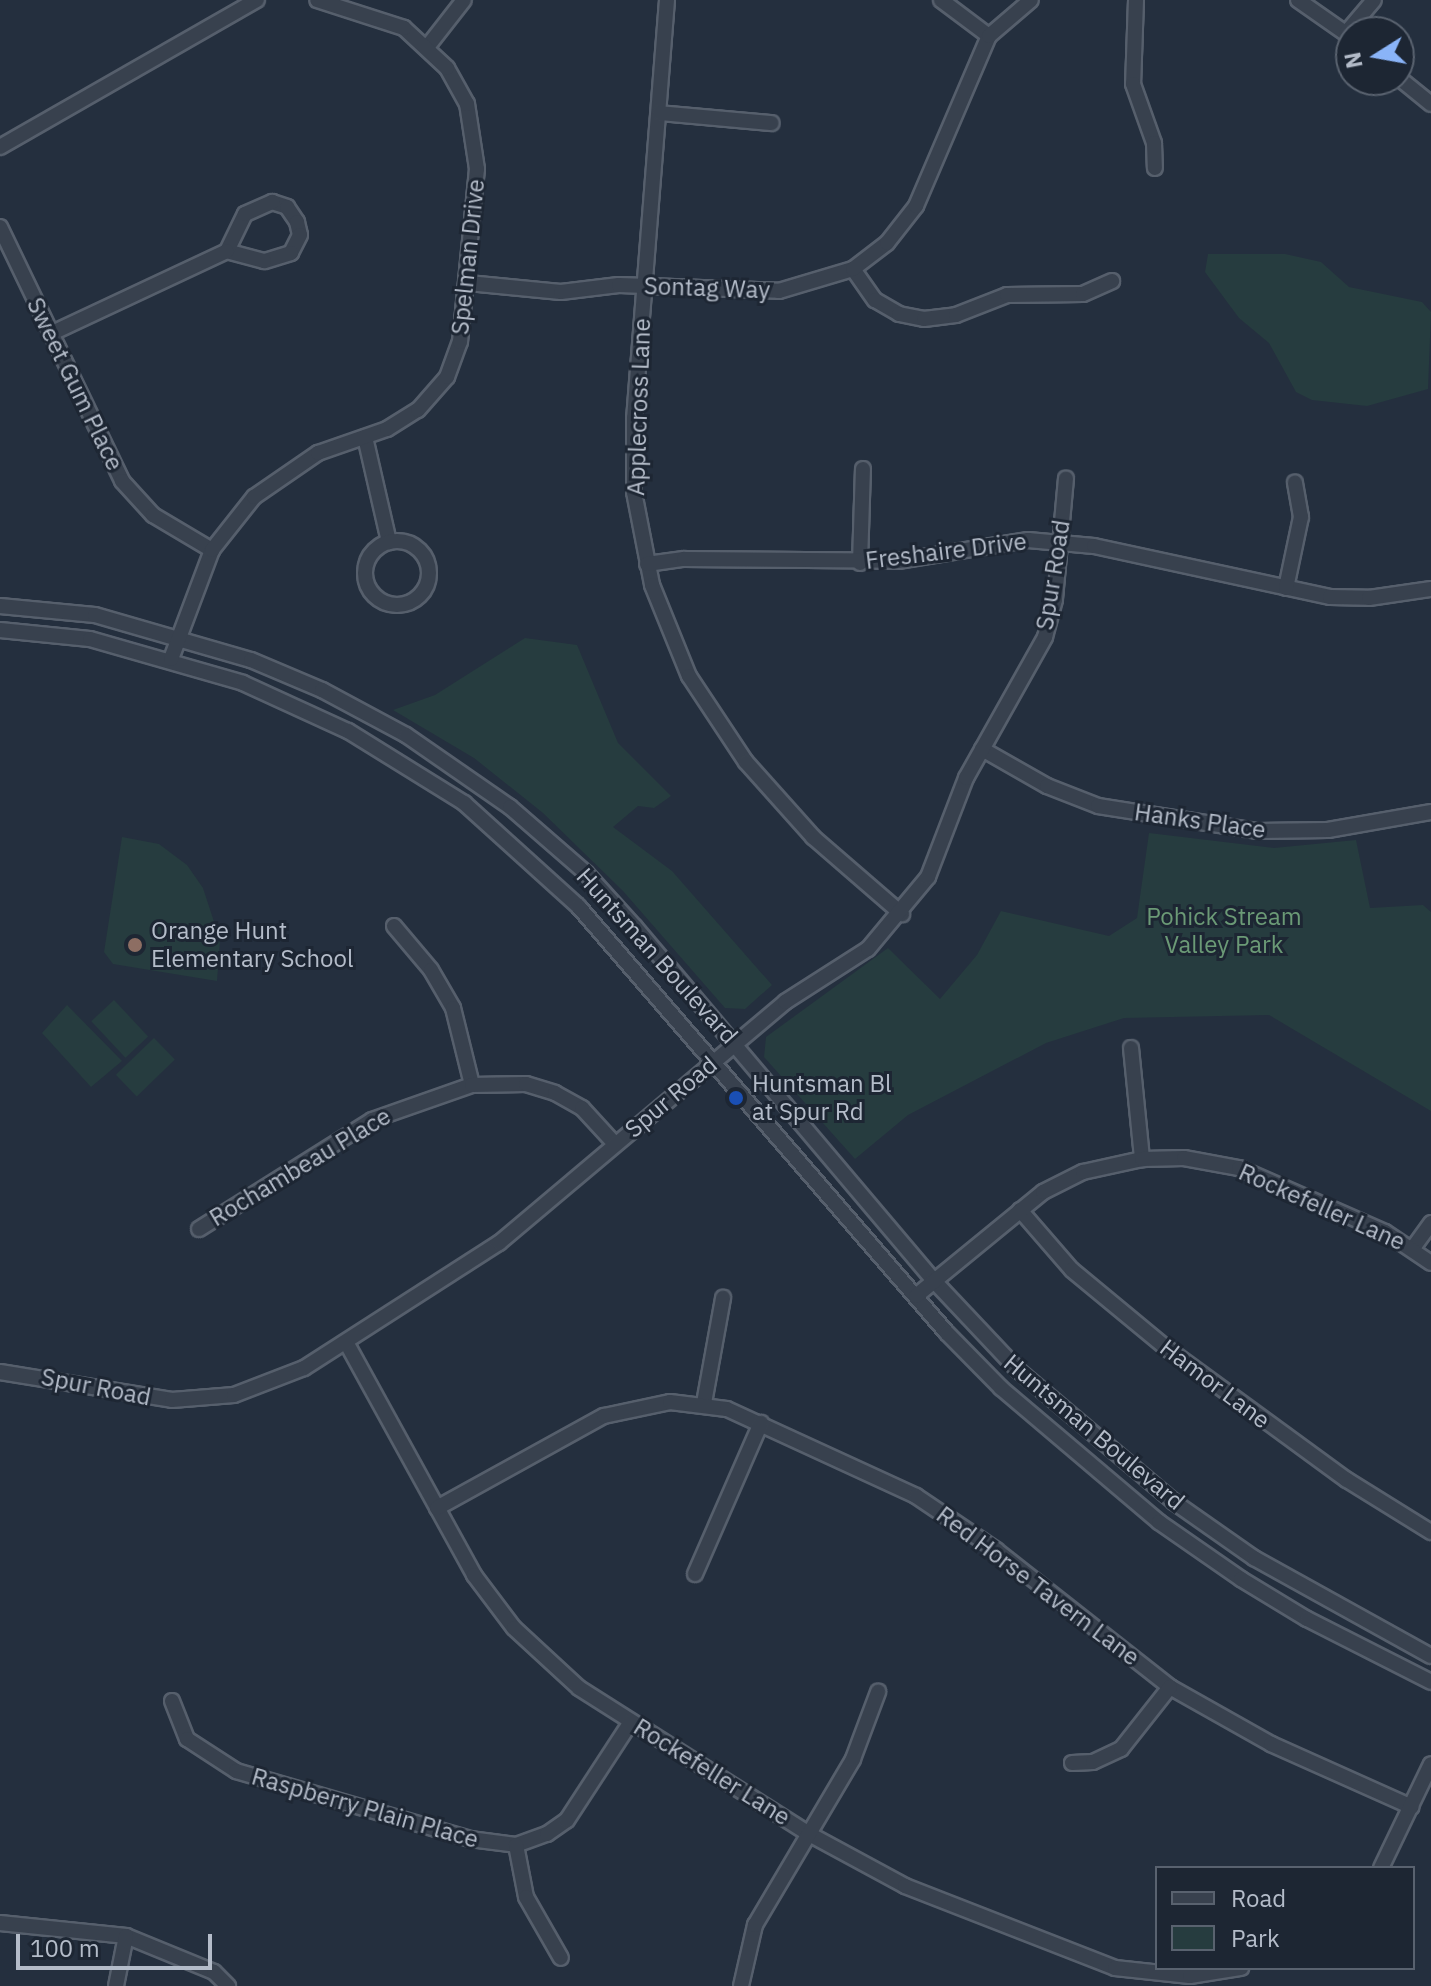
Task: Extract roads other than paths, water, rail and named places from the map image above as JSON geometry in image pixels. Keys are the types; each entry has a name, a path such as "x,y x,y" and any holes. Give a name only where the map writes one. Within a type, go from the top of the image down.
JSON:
{"street":[{"path":"0,147 257,0"},
{"name":"Spelman Drive","path":"171,659 212,550 273,481 318,453 365,437 418,410 447,377 460,342 468,283 475,131 456,81 428,46 391,22 317,0"},
{"path":"428,46 464,0"},
{"name":"Applecross Lane","path":"667,0 633,460 647,564 674,645 732,743 790,814 902,914"},
{"path":"941,0 989,36"},
{"name":"Sontag Way","path":"468,283 561,292 644,285 779,291 853,269 887,243 916,206 989,36 1031,0"},
{"path":"1136,0 1133,84 1154,143 1155,168"},
{"path":"1298,0 1335,25"},
{"path":"1415,91 1431,104"},
{"path":"659,113 772,123"},
{"path":"50,334 227,251 245,214 261,203 279,204 297,222 296,247 284,257 264,261 227,251"},
{"name":"Sweet Gum Place","path":"0,227 122,481 153,515 212,550"},
{"path":"853,269 875,300 899,314 924,319 956,315 1007,295 1083,294 1112,281"},
{"path":"365,437 389,542"},
{"path":"860,563 863,469"},
{"name":"Spur Road","path":"0,1372 146,1398 199,1400 269,1384 346,1342 499,1243 785,1002 868,949 902,914 928,877 982,749 1045,637 1066,479"},
{"path":"1286,588 1301,517 1295,483"},
{"name":"Freshaire Drive","path":"647,564 684,559 860,563 908,560 1004,541 1060,542 1286,588 1369,598 1431,589"},
{"path":"389,542 415,547 429,570 426,588 405,604 379,600 365,577 373,551 389,542"},
{"name":"Huntsman Boulevard","path":"0,606 65,610 178,635 287,674 360,709 510,807 586,873 735,1043 934,1281 1018,1370 1174,1502 1320,1598 1431,1656"},
{"name":"Huntsman Boulevard","path":"0,630 62,634 171,659 311,712 393,756 464,803 578,906 916,1296 1001,1388 1159,1522 1307,1619 1431,1682"},
{"name":"Hanks Place","path":"982,749 1047,786 1098,806 1258,831 1328,830 1431,812"},
{"path":"394,926 431,970 453,1008 472,1085"},
{"path":"1131,1048 1142,1159"},
{"name":"Rochambeau Place","path":"199,1229 372,1120 472,1085 526,1084 555,1093 582,1108 615,1144"},
{"name":"Rockefeller Lane","path":"916,1296 1020,1210 1068,1178 1142,1159 1184,1158 1239,1168 1413,1248 1431,1263"},
{"name":"Hamor Lane","path":"1020,1210 1065,1264 1165,1347 1347,1480 1431,1532"},
{"path":"1413,1248 1431,1223"},
{"path":"704,1403 723,1298"},
{"name":"Rockefeller Lane","path":"346,1342 474,1575 514,1628 579,1688 809,1834 905,1886 1115,1968 1190,1976 1228,1970"},
{"name":"Red Horse Tavern Lane","path":"437,1508 604,1416 656,1403 704,1403 761,1423 873,1473 942,1511 1170,1687 1271,1744 1412,1807"},
{"path":"695,1574 761,1423"},
{"path":"1072,1763 1093,1762 1121,1749 1170,1687"},
{"path":"741,1986 755,1925 853,1759 878,1692"},
{"name":"Raspberry Plain Place","path":"172,1701 187,1739 236,1771 470,1839 516,1845 547,1834 567,1820 631,1722"},
{"path":"1382,1866 1431,1764"},
{"path":"516,1845 526,1897 561,1958"},
{"path":"0,1923 126,1936 214,1972 228,1986"},
{"path":"116,1986 126,1936"}],"place":[{"name":"Orange Hunt Elementary School","path":"135,945"},
{"name":"Huntsman Bl at Spur Rd","path":"736,1098"}],"park label":[{"name":"Pohick Stream Valley Park","path":"1224,931"}]}
